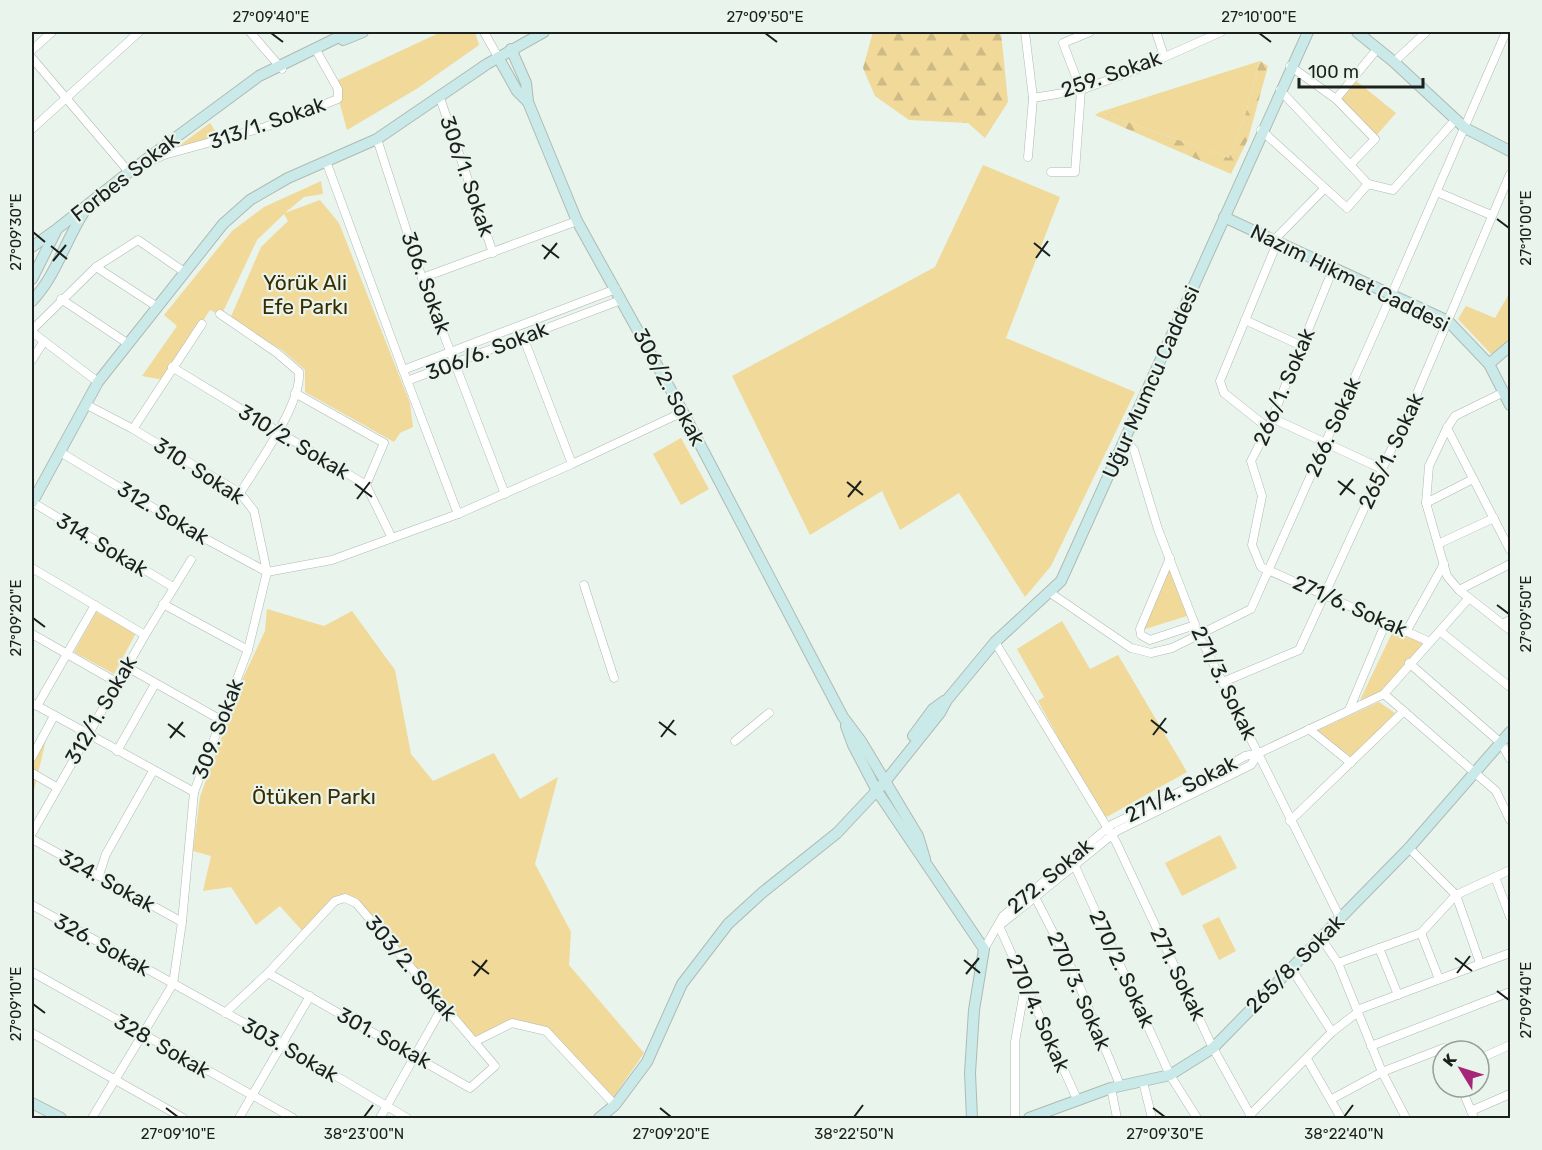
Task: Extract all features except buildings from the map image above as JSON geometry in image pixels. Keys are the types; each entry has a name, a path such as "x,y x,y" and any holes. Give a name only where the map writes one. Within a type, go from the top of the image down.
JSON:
{"main road":[{"name":"Forbes Sokak","path":"32,247 90,205 211,109 280,67 347,33 363,32"},
{"path":"32,502 98,382 183,271 223,224 250,200 326,161 377,139 441,98 498,57 544,32"},
{"name":"Uğur Mumcu Caddesi","path":"599,1119 615,1106 647,1062 682,984 728,924 829,837 833,828 879,784 933,709 947,700 995,642 1061,581 1261,130 1308,32"},
{"path":"1359,32 1464,128 1510,151"},
{"name":"Forbes Sokak","path":"280,67 317,52 347,33"},
{"path":"511,49 526,83 528,102"},
{"name":"306/2. Sokak","path":"498,57 517,91 528,102 577,221 683,412 843,717 861,741 879,784 918,836 925,859 984,949"},
{"path":"32,302 53,273 71,232 90,205"},
{"name":"Nazım Hikmet Caddesi","path":"1224,217 1448,321 1489,364 1510,405"},
{"name":"Forbes Sokak","path":"34,271 57,230"},
{"path":"34,271 53,273"},
{"path":"1489,364 1510,346"},
{"name":"265/8. Sokak","path":"1029,1119 1116,1086 1170,1075 1213,1048 1341,920 1409,848 1510,732"},
{"name":"272. Sokak","path":"975,1117 970,1073 974,1010 984,949"},
{"path":"32,1103 61,1119"}],"street":[{"path":"32,50 52,32"},
{"path":"32,129 139,32"},
{"path":"250,32 280,67"},
{"path":"484,32 498,57"},
{"path":"1025,32 1033,98 1028,157"},
{"path":"1051,172 1075,172 1081,90 1063,43 1090,32"},
{"path":"1156,32 1164,57"},
{"name":"259. Sokak","path":"1033,98 1081,90 1221,32"},
{"path":"1394,62 1426,32"},
{"name":"266. Sokak","path":"1049,592 1140,652 1151,653 1172,648 1251,609 1506,32"},
{"path":"1336,99 1378,48"},
{"name":"313/1. Sokak","path":"129,172 164,155 265,127 338,99 338,90 317,52"},
{"path":"32,58 129,172"},
{"path":"1290,66 1336,99 1375,139 1350,165"},
{"path":"1280,90 1368,184 1393,190 1456,119"},
{"name":"306/1. Sokak","path":"441,98 493,253"},
{"path":"1261,130 1347,208 1368,184"},
{"name":"306. Sokak","path":"377,139 422,278 505,494"},
{"path":"326,161 403,370"},
{"name":"265/1. Sokak","path":"1223,682 1299,650 1326,596 1448,321 1510,174"},
{"path":"1268,428 1224,393 1220,381 1275,242 1325,189"},
{"path":"1437,192 1491,215"},
{"path":"422,278 577,221"},
{"path":"98,382 32,331 61,299 96,267 138,240 183,271"},
{"path":"96,267 156,306"},
{"name":"266/1. Sokak","path":"1269,570 1261,567 1252,545 1262,496 1251,461 1268,428 1333,269"},
{"name":"306/6. Sokak","path":"616,289 403,370 407,381 621,300"},
{"path":"61,299 127,343"},
{"path":"220,314 278,353 299,372 300,384 278,432 240,493"},
{"path":"1245,320 1302,346"},
{"path":"133,429 202,324"},
{"path":"520,326 572,464"},
{"path":"32,360 44,341"},
{"name":"310/2. Sokak","path":"172,367 366,485 392,538"},
{"path":"407,381 458,514"},
{"path":"1504,392 1455,416 1429,466 1426,502 1447,576 1459,590 1510,630"},
{"path":"295,393 384,443 366,485"},
{"name":"310. Sokak","path":"87,405 133,429 240,493 254,511 267,572"},
{"path":"267,572 332,560 458,514 683,412"},
{"path":"1272,418 1382,469"},
{"path":"1447,428 1510,550"},
{"name":"271/3. Sokak","path":"1125,439 1134,450 1158,529 1199,635 1341,920"},
{"name":"312. Sokak","path":"60,452 204,538 267,572"},
{"path":"1426,502 1473,479"},
{"name":"314. Sokak","path":"32,502 173,588"},
{"path":"1438,544 1494,518"},
{"path":"1170,558 1140,629 1141,634 1150,640 1195,625"},
{"name":"312/1. Sokak","path":"32,833 56,787 191,560"},
{"path":"1406,632 1444,564"},
{"path":"1459,590 1510,564"},
{"path":"32,568 145,635"},
{"name":"271/6. Sokak","path":"1269,570 1430,642"},
{"name":"309. Sokak","path":"92,1119 172,984 182,922 194,792 248,650 267,572"},
{"path":"584,585 614,678"},
{"name":"271/4. Sokak","path":"1108,833 1245,756 1259,753 1384,693 1409,663 1441,632 1469,598"},
{"path":"163,604 248,650"},
{"path":"95,605 34,705 194,792"},
{"path":"1502,624 1510,620"},
{"path":"1349,710 1386,622"},
{"path":"1441,632 1510,687"},
{"path":"32,634 118,683"},
{"name":"271. Sokak","path":"995,642 1108,833 1213,1048 1251,1117"},
{"path":"1409,663 1501,743 1510,759"},
{"path":"127,667 221,720"},
{"path":"117,751 155,684"},
{"path":"1384,693 1496,791 1510,820"},
{"path":"1290,821 1404,711"},
{"path":"735,741 769,713"},
{"path":"32,757 54,716"},
{"path":"1309,729 1351,763"},
{"path":"99,875 106,854 153,771"},
{"path":"32,772 56,787"},
{"name":"272. Sokak","path":"999,926 1108,833"},
{"name":"272. Sokak","path":"984,949 1003,916 1108,833"},
{"name":"324. Sokak","path":"32,839 182,922"},
{"path":"1409,848 1456,895 1480,963"},
{"name":"270/2. Sokak","path":"1074,864 1170,1075 1197,1119"},
{"path":"1338,963 1421,933 1456,895 1510,870"},
{"path":"1495,877 1510,917"},
{"name":"270/3. Sokak","path":"1035,897 1075,975 1116,1086 1117,1119"},
{"name":"303/2. Sokak","path":"267,973 335,901 345,898 356,903 495,1066"},
{"name":"326. Sokak","path":"32,905 172,984"},
{"name":"270/4. Sokak","path":"999,926 1077,1099"},
{"path":"1421,933 1439,980"},
{"path":"1321,938 1338,963 1382,1072 1406,1119"},
{"path":"1380,948 1398,995"},
{"path":"1251,1117 1332,1032 1357,1011 1510,953"},
{"path":"1291,968 1332,1032"},
{"name":"328. Sokak","path":"32,972 293,1119"},
{"path":"225,1013 267,973"},
{"name":"301. Sokak","path":"267,973 416,1055 470,1088 495,1066"},
{"name":"303. Sokak","path":"172,984 282,1044 407,1119"},
{"path":"1015,1119 1015,1042 1025,986"},
{"path":"1371,1046 1510,992"},
{"path":"239,1119 310,996"},
{"path":"380,1119 442,1006"},
{"path":"474,1042 512,1023 546,1031 615,1106"},
{"path":"32,1033 183,1119"},
{"path":"1491,1054 1510,1045"},
{"path":"1332,1099 1382,1072 1431,1053"},
{"path":"1307,1059 1332,1099 1341,1119"},
{"path":"1143,1082 1152,1119"},
{"path":"1466,1099 1472,1115 1510,1094"}],"green space":[{"path":"441,32 475,32 479,45 418,88 347,130 334,82"},
{"path":"873,32 1001,32 1008,102 985,138 968,123 909,120 875,96 863,68"},
{"path":"1260,61 1245,116 1229,158 1100,112"},
{"path":"1260,61 1268,66 1248,139 1231,174 1095,115 1100,112 1229,158 1245,116"},
{"path":"1355,80 1396,113 1375,137 1339,99"},
{"path":"210,123 220,138 176,148"},
{"path":"983,165 1060,197 1006,338 1135,392 1051,566 1025,597 959,493 900,530 882,491 810,535 732,376 935,267"},
{"name":"Yörük Ali Efe Parkı","path":"321,181 323,194 304,197 285,213 320,200 339,223 410,403 413,427 400,433 394,442 305,392 305,370 282,350 230,319 261,247 288,221 284,214 257,240 221,316 210,310 164,380 142,376 177,326 164,315 232,231 264,207"},
{"path":"1510,292 1510,339 1492,355 1458,319 1466,306 1495,318"},
{"path":"681,438 709,489 681,505 653,454"},
{"path":"1169,564 1187,616 1142,630"},
{"name":"Ötüken Parkı","path":"267,609 324,626 352,611 395,670 411,754 433,781 494,753 520,799 558,777 535,864 571,932 569,965 644,1053 613,1098 546,1031 512,1023 474,1042 356,903 335,901 305,934 280,906 256,925 231,887 203,891 211,856 193,851 200,797 242,680 265,631"},
{"path":"96,612 136,633 114,674 74,652"},
{"path":"1062,621 1090,669 1118,655 1187,772 1103,819 1038,701 1044,697 1017,649"},
{"path":"1393,631 1424,643 1382,691 1360,700"},
{"path":"1379,702 1395,713 1353,758 1316,731"},
{"path":"52,714 32,799 32,749"},
{"path":"1220,835 1237,868 1182,896 1165,863"},
{"path":"1219,917 1236,951 1219,960 1202,925"}]}
